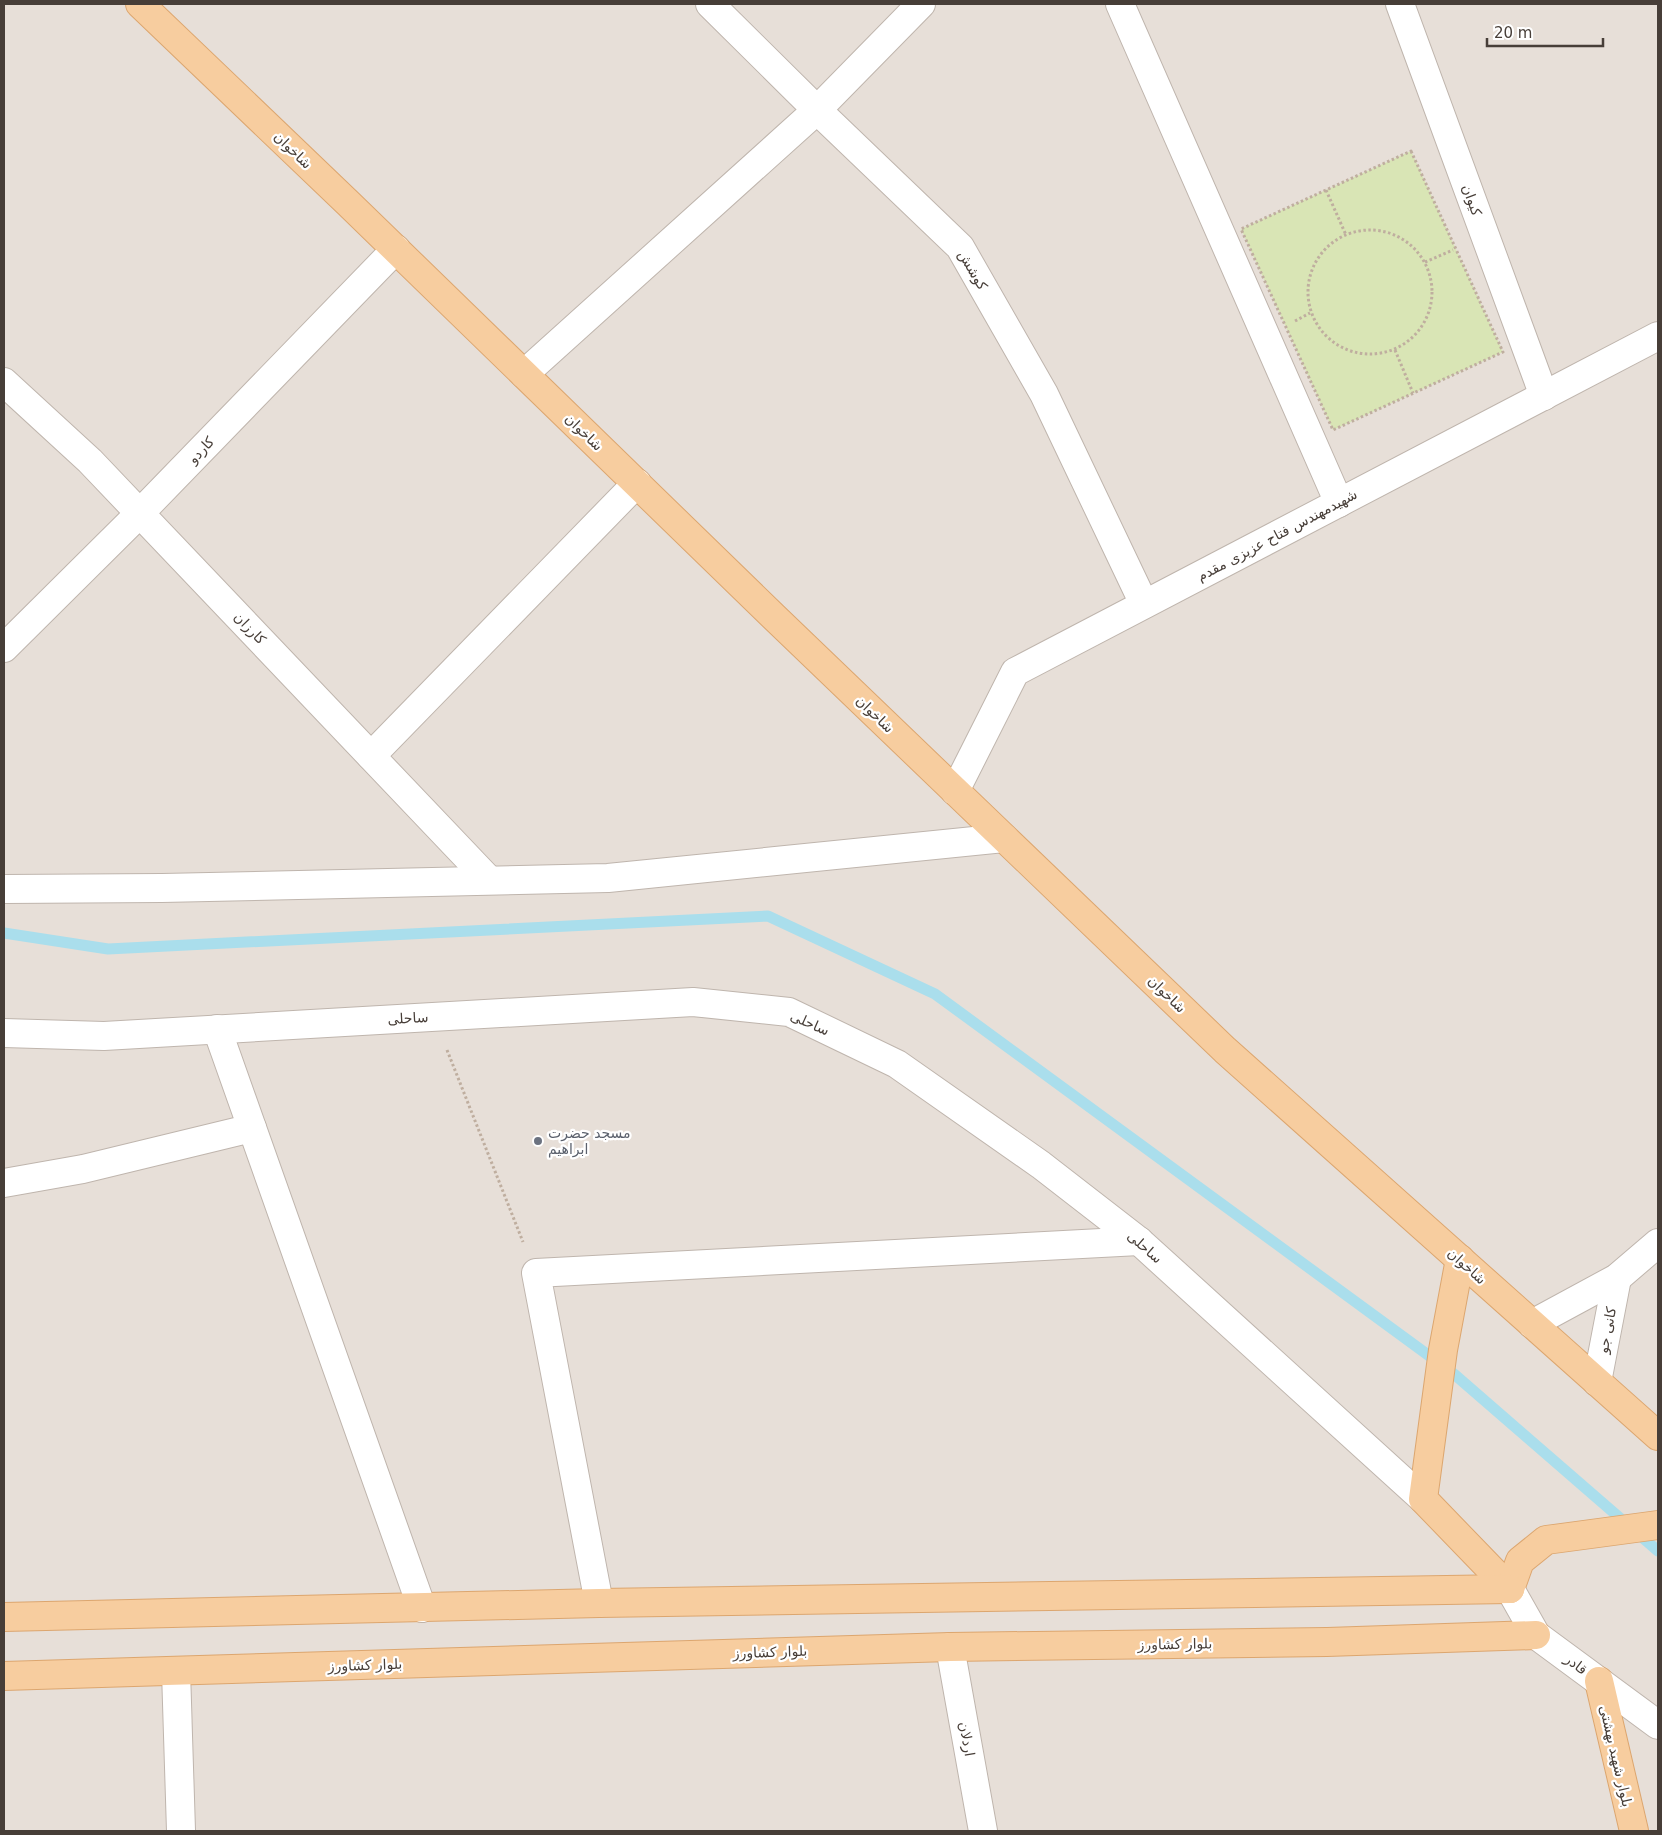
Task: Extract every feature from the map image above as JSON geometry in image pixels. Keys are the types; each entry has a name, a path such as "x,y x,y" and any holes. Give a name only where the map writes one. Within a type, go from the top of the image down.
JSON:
{"main road":[{"name":"شاخوان","path":"140,4 1225,1050 1658,1436"},
{"path":"1460,1259 1444,1350 1423,1499 1510,1590"},
{"path":"1510,1590 1520,1561 1546,1540 1658,1524"},
{"path":"4,1618 599,1603 1510,1590"},
{"name":"بلوار کشاورز","path":"4,1676 950,1647 1327,1642 1536,1635"},
{"name":"بلوار شهید بهشتی","path":"1599,1681 1634,1831"}],"street":[{"name":"کوشش","path":"710,4 960,247 1044,394 1144,604"},
{"path":"524,374 817,110 921,4"},
{"path":"1120,4 1339,503"},
{"name":"کیوان","path":"1400,4 1544,396"},
{"name":"کاردو","path":"4,648 140,513 396,249"},
{"name":"شهیدمهندس فتاح عزیزی مقدم","path":"955,791 1015,672 1658,336"},
{"name":"کارزان","path":"4,382 90,460 489,880"},
{"path":"371,756 637,483"},
{"path":"4,889 162,888 608,878 1004,838"},
{"name":"ساحلی","path":"4,1033 104,1036 694,1002 789,1012 897,1064 1042,1165 1139,1241 1423,1499"},
{"path":"217,1029 422,1608"},
{"path":"4,1183 84,1169 252,1128"},
{"path":"599,1603 536,1273 1139,1241"},
{"name":"کانی جو","path":"1532,1324 1617,1278 1658,1243"},
{"name":"کانی جو","path":"1598,1382 1617,1278"},
{"name":"قادر","path":"1510,1590 1536,1635 1658,1725"},
{"name":"اردلان","path":"950,1647 983,1831"},
{"path":"176,1671 181,1831"}],"path":[{"path":"1411,151 1456,249 1503,352 1333,430 1241,228 1411,151"},
{"path":"1326,190 1346,235"},
{"path":"1374,229 1394,234 1412,245 1425,262 1432,282 1432,303 1425,322 1412,339 1394,350 1374,355 1354,353 1335,345 1320,331 1310,313 1307,293 1310,272 1319,254 1334,240 1353,231 1374,229"},
{"path":"1425,262 1456,249"},
{"path":"1394,350 1414,393"},
{"path":"434,1016 536,1273"}],"shaded area":[{"path":"4,4 1658,4 1658,1831 4,1831"}],"green space":[{"path":"1411,151 1503,352 1333,430 1241,229"}],"waterway":[{"path":"4,933 108,949 768,916 935,994 1454,1374 1658,1551"}],"place":[{"name":"مسجد حضرت ابراهیم","path":"538,1141"}]}
